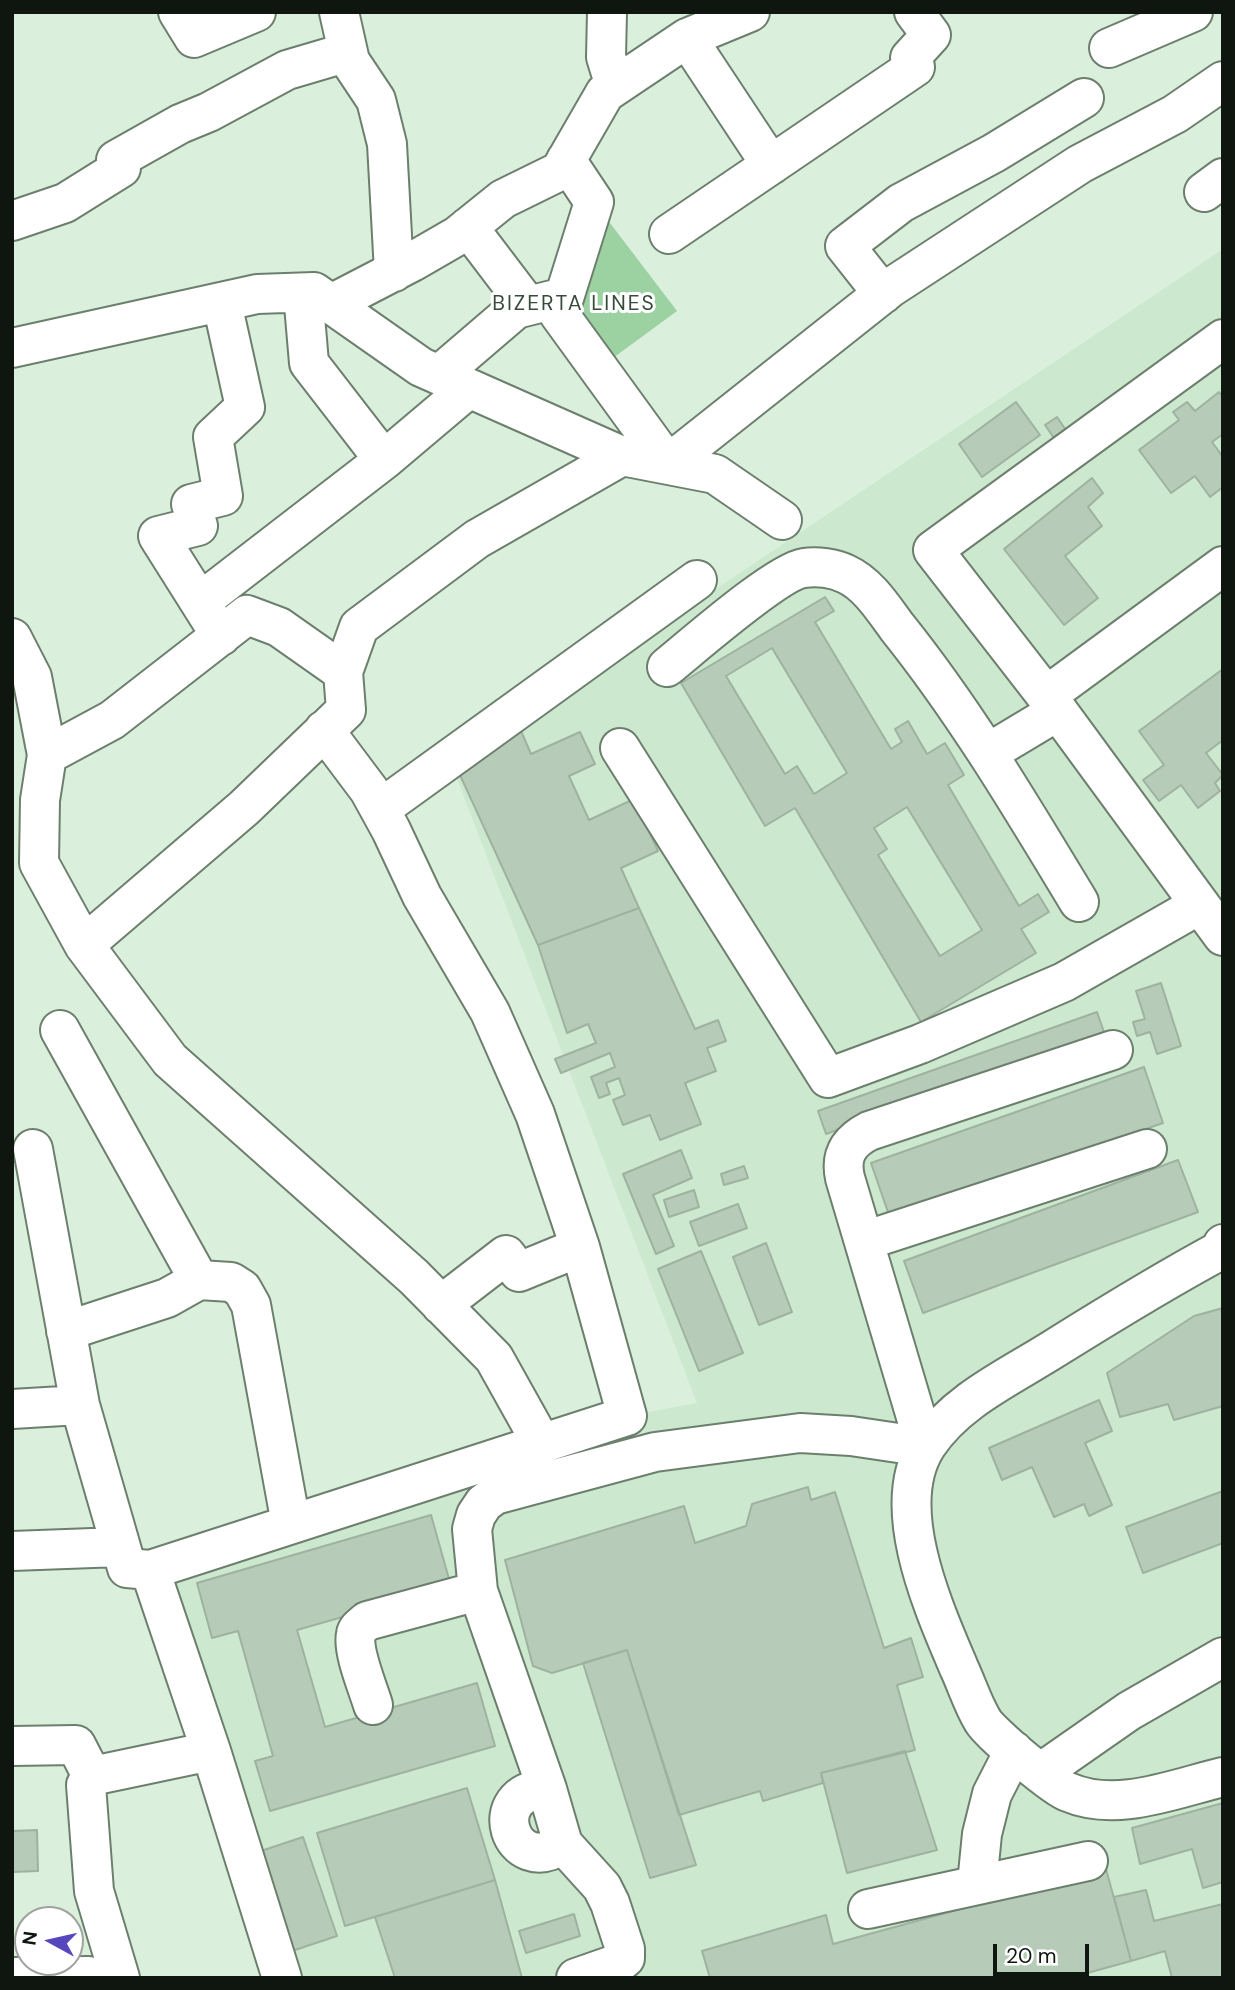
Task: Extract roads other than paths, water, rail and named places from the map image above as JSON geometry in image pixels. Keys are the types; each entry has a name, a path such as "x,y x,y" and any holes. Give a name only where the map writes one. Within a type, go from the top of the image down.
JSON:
{"street":[{"path":"178,12 194,38 256,12"},
{"path":"339,12 350,61 376,100 387,144 394,272"},
{"path":"607,12 606,57 615,86"},
{"path":"12,348 257,295 317,298 394,272 457,236 503,199 560,171 605,93 687,38 750,12"},
{"path":"669,234 915,66 910,58 931,34 914,12"},
{"path":"1110,48 1193,12"},
{"path":"687,38 771,165"},
{"path":"12,221 65,203 121,168 116,160 287,69 348,52"},
{"path":"668,464 883,294 1080,164 1175,114 1223,80"},
{"path":"883,294 845,246 901,203 994,153 1084,98"},
{"path":"566,160 594,202 559,314 668,464"},
{"path":"468,226 528,306"},
{"path":"200,602 384,460 516,309 564,297"},
{"path":"317,298 421,367 622,456 715,474 782,520"},
{"path":"317,298 309,363 384,460"},
{"path":"220,636 158,536 198,526 191,504 223,496 213,437 244,407 222,303"},
{"path":"1223,340 933,550 1052,704 1223,936"},
{"path":"83,945 244,808 346,710 343,672 359,627 477,539 622,456"},
{"path":"988,753 1223,566"},
{"path":"667,667 778,579 802,568 821,568 846,573 866,588 914,648 988,753 1079,902"},
{"path":"380,809 696,580"},
{"path":"47,755 113,720 247,615 279,627 343,672"},
{"path":"12,638 32,677 47,755 40,800 39,863 83,945 170,1060 414,1277 494,1358 542,1444"},
{"path":"33,1149 80,1405 127,1568 150,1570 627,1416 580,1247 534,1114 490,1012 422,896 369,790 324,730"},
{"path":"620,748 828,1079 920,1044 1064,982 1199,905"},
{"path":"60,1030 199,1280"},
{"path":"925,1447 842,1163 846,1149 855,1138 869,1131 1113,1051"},
{"path":"864,1241 1147,1149"},
{"path":"441,1305 506,1255 519,1272 580,1247"},
{"path":"1222,1248 1166,1279 971,1400 941,1427 925,1447 913,1482 911,1520 930,1601 983,1723 1027,1762 1066,1792 1105,1801 1124,1801 1223,1777"},
{"path":"66,1331 167,1298 199,1280 231,1282 242,1289 251,1306 291,1524"},
{"path":"12,1409 80,1405"},
{"path":"576,1978 619,1962 625,1958 625,1949 610,1903 602,1888 563,1844 478,1591 472,1529 476,1515 484,1503 495,1495 655,1451 800,1433 851,1436 925,1447"},
{"path":"12,1551 120,1547"},
{"path":"150,1570 211,1751 282,1978"},
{"path":"373,1705 357,1650 356,1633 359,1628 367,1622 478,1591"},
{"path":"977,1884 982,1834 992,1794 1027,1762 1129,1711 1223,1657"},
{"path":"12,1746 84,1761 211,1751"},
{"path":"12,1977 104,1977 84,1761"},
{"path":"868,1909 1088,1861"}],"district":[{"name":"BIZERTA LINES","path":"574,304"}]}
